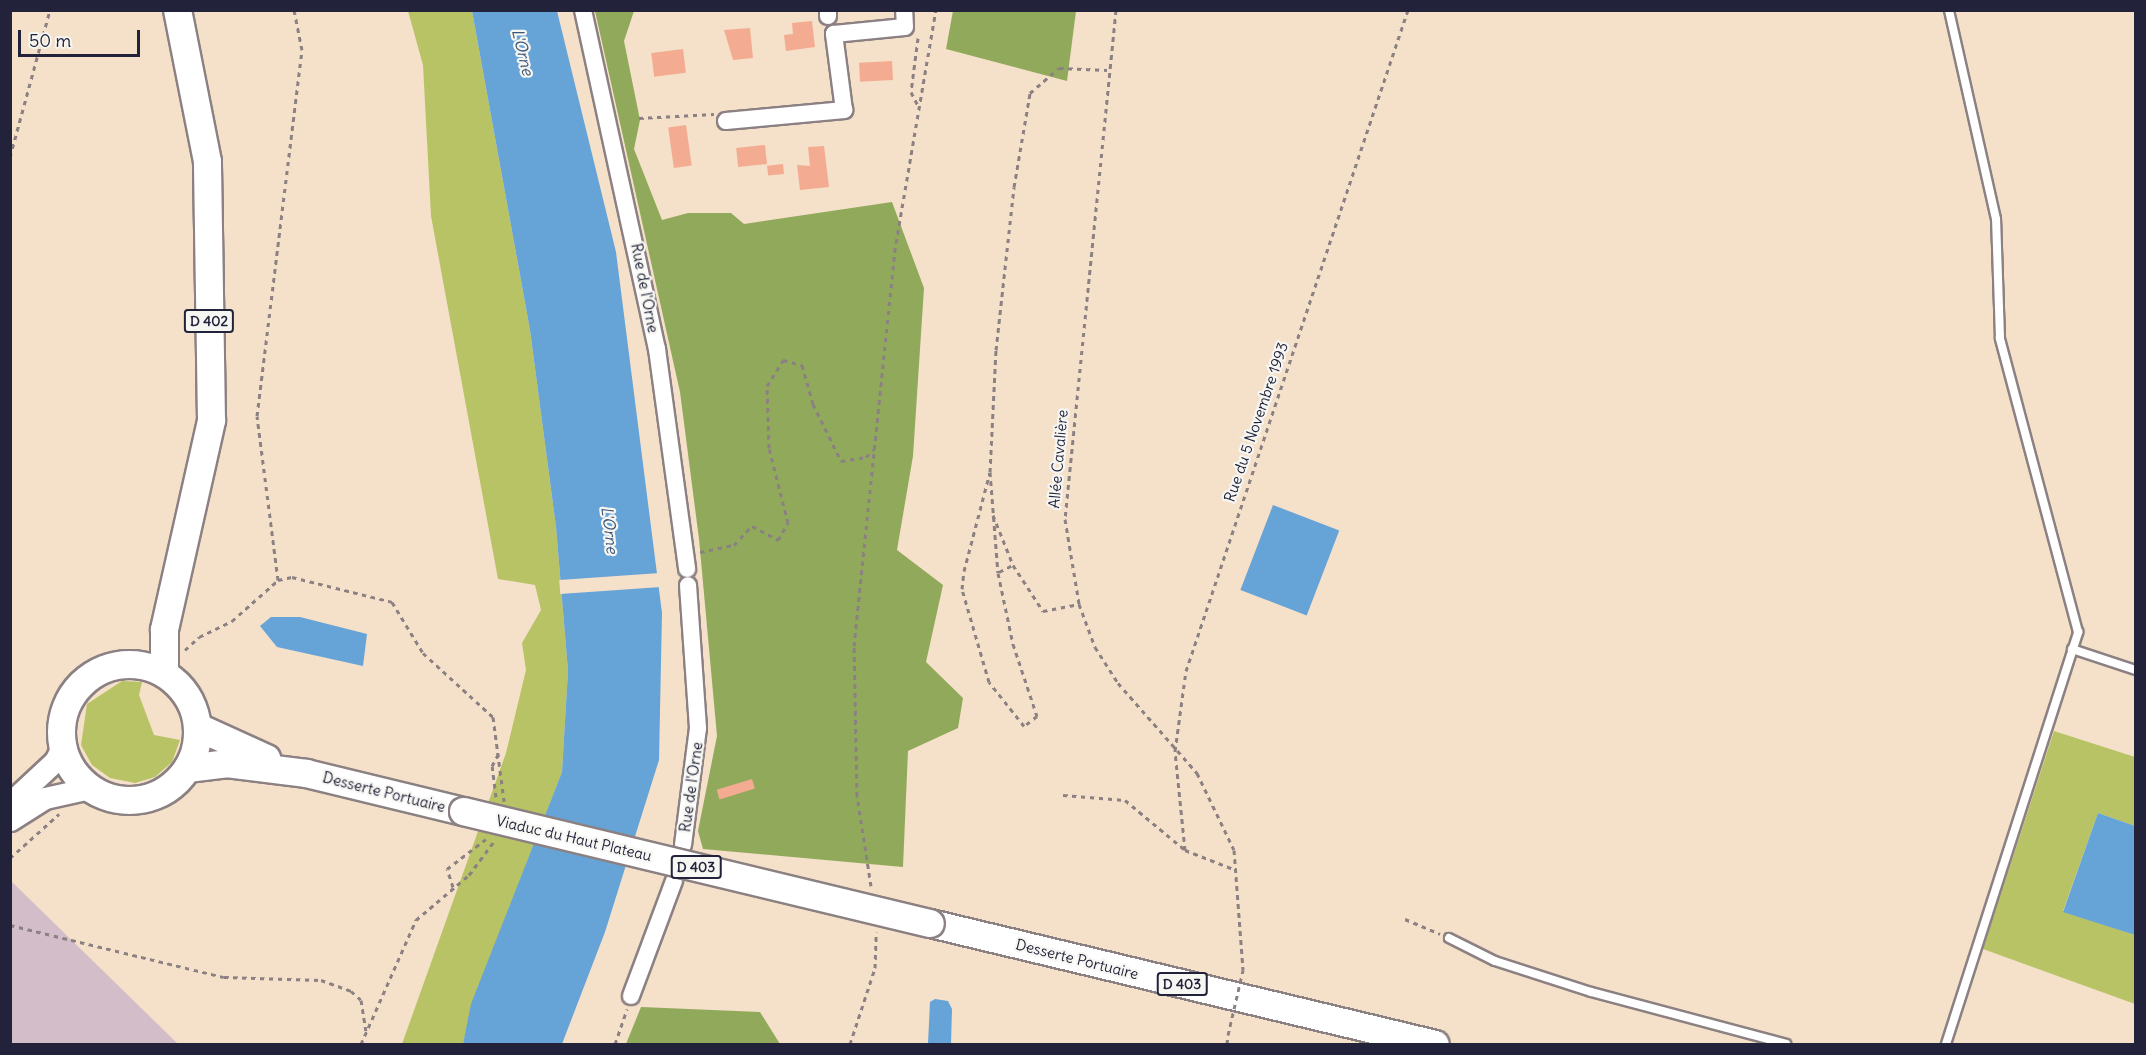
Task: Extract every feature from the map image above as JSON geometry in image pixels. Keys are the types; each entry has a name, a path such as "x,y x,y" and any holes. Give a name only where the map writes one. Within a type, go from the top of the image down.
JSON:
{"main road":[{"name":"D 402","path":"165,673 164,629 211,420 207,161 177,10"},
{"path":"131,664 164,629"},
{"path":"131,664 165,673 188,696 198,727 187,768 165,790 135,800 90,788 72,770 62,747 62,717 73,693 98,671 131,664"},
{"name":"Desserte Portuaire","path":"198,727 306,773"},
{"name":"Desserte Portuaire","path":"187,768 226,763 306,773 463,811"},
{"name":"Viaduc du Haut Plateau","path":"463,811 930,923"},
{"name":"Desserte Portuaire","path":"930,923 1435,1044"}],"street":[{"name":"Rue de l'Orne","path":"583,10 657,349 687,569 698,728 683,845"},
{"path":"726,121 844,110 834,34 904,19"},
{"path":"10,803 55,761 62,747"},
{"path":"10,820 60,793 90,788"},
{"path":"631,996 674,880"}],"lane":[{"path":"1946,1044 2078,632 2000,339 1996,219 1949,10"},
{"path":"2072,649 2136,670"},
{"path":"1449,938 1495,961 1612,998 1786,1044"}],"path":[{"path":"10,157 50,10"},
{"path":"278,580 257,416 302,50 294,10"},
{"path":"872,890 852,721 874,449 896,243 936,10"},
{"name":"Allée Cavalière","path":"1116,10 1108,70 1065,519 1079,604 1095,647 1118,683 1175,751 1197,773 1215,805 1234,850 1243,970 1227,1044"},
{"name":"Rue du 5 Novembre 1993","path":"1185,850 1175,751 1186,671 1199,626 1408,10"},
{"path":"904,19 918,38 911,93 919,108"},
{"path":"990,472 962,589 989,682 1024,726 1036,716 1012,644 998,573 992,512 990,472 997,339 1030,93 1059,68 1108,70"},
{"path":"639,117 709,110 726,121"},
{"path":"687,569 734,545 752,526 778,540 788,524 769,448 767,386 783,360 802,365 813,404 841,461 866,457 874,449"},
{"path":"992,512 1013,565 1043,611 1079,604"},
{"path":"998,573 1013,565"},
{"path":"165,673 199,637 232,621 278,580 291,577 392,602 423,653 493,717 501,750 503,802"},
{"path":"496,798 492,766 501,750"},
{"path":"10,858 58,819 60,793"},
{"path":"1063,795 1125,800 1185,850 1236,870"},
{"path":"453,887 447,869 489,833"},
{"path":"361,1044 416,920 484,859 496,837"},
{"path":"1405,919 1449,938"},
{"path":"850,1044 875,968 875,920"},
{"path":"10,926 224,976 321,980 361,1000 366,1031"},
{"path":"615,1044 631,996"}],"shaded area":[{"path":"11,881 178,1044 11,1044"}],"green space":[{"path":"408,11 472,11 530,330 556,527 568,671 562,772 472,1004 463,1044 402,1044 506,753 526,670 522,643 541,610 535,585 498,579 431,216 423,65"},
{"path":"595,11 634,11 624,41 640,120 634,149 662,220 688,213 731,213 744,224 892,202 924,288 913,456 897,550 943,585 926,662 963,698 958,728 908,751 903,867 703,849 698,831 717,736 699,539 680,392"},
{"path":"953,11 1076,11 1067,81 946,49"},
{"path":"122,681 142,682 139,695 154,735 180,740 172,762 155,777 135,783 110,778 92,765 81,745 87,704"},
{"path":"2054,731 2135,757 2135,826 2098,813 2063,911 2135,935 2135,1004 1983,949"},
{"path":"641,1007 760,1012 780,1044 626,1044"}],"water":[{"name":"L'Orne","path":"472,11 557,11 616,252 662,613 659,760 605,932 562,1044 463,1044 471,1004 562,772 568,671 556,527 530,330"},
{"path":"1273,505 1339,530 1307,615 1240,590"},
{"path":"271,617 300,617 367,634 363,666 277,647 260,626"},
{"path":"2098,813 2135,826 2135,935 2063,912"},
{"path":"935,999 948,1001 952,1009 951,1044 928,1044 930,1002"}],"pier":[{"path":"660,573 661,587 560,594 559,580"}],"building":[{"path":"812,21 815,47 786,51 784,35 793,34 792,23"},
{"path":"750,28 753,58 733,60 724,30"},
{"path":"683,49 686,73 654,77 651,53"},
{"path":"892,61 893,80 860,82 859,63"},
{"path":"686,125 692,166 674,168 668,128"},
{"path":"765,145 767,164 738,167 736,148"},
{"path":"824,146 829,187 800,190 797,165 810,166 808,147"},
{"path":"783,164 784,174 768,176 767,166"},
{"path":"752,779 755,789 720,799 717,790"}]}
